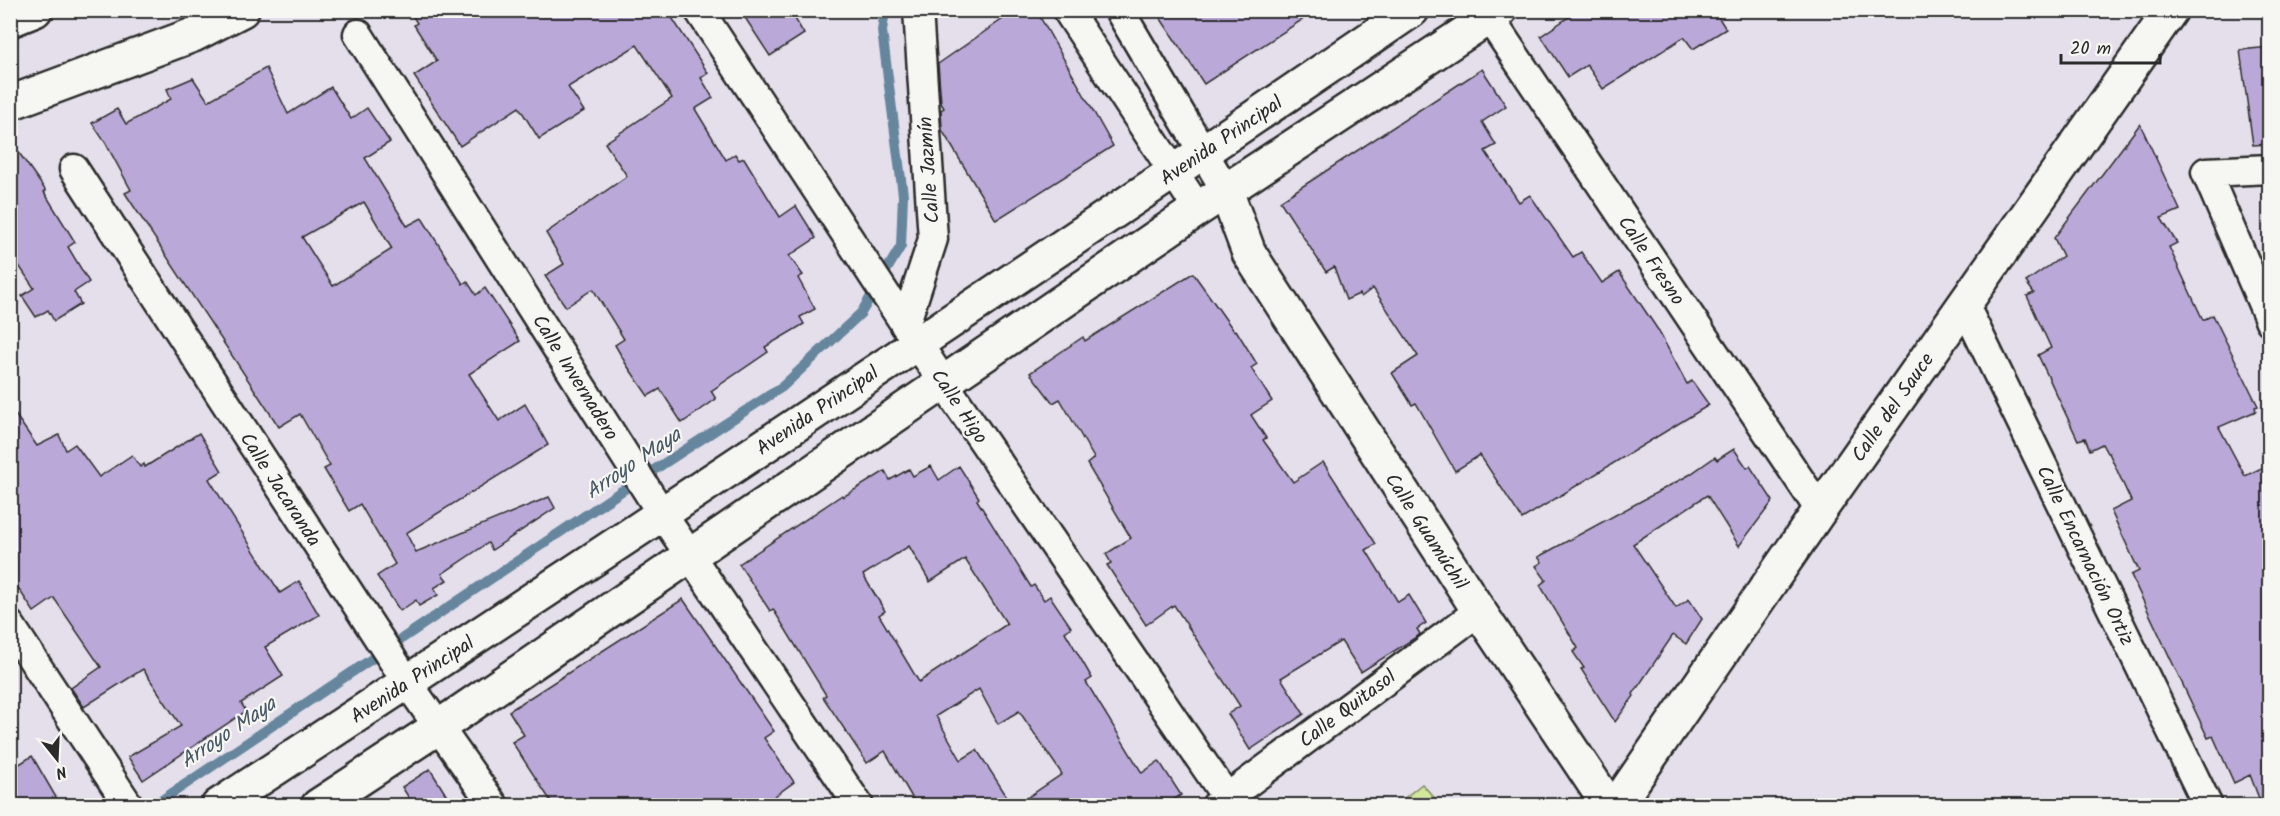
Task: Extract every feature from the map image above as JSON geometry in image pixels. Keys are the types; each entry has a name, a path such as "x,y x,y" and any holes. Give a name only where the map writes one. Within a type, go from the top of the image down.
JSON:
{"street":[{"path":"10,20 34,10"},
{"path":"10,103 193,35 242,10"},
{"name":"Calle Higo","path":"699,10 1221,802"},
{"name":"Calle Jazmín","path":"906,325 933,238 918,10"},
{"name":"Calle Guamúchil","path":"1067,10 1198,209 1250,253"},
{"name":"Calle Guamúchil","path":"1119,10 1226,190 1250,253 1479,611 1609,806"},
{"name":"Avenida Principal","path":"218,806 647,490 906,325 1174,173 1412,10"},
{"name":"Calle del Sauce","path":"1616,806 1820,510 2171,10"},
{"path":"318,806 440,726 1226,190 1491,13"},
{"name":"Calle Fresno","path":"1491,13 1820,510"},
{"name":"Calle Invernadero","path":"358,34 689,556 860,806"},
{"name":"Calle Jacaranda","path":"74,169 400,671 494,806"},
{"path":"2270,169 2206,172 2270,321"},
{"name":"Calle Encarnación Ortiz","path":"1964,304 2208,806"},
{"name":"Calle Quitasol","path":"1221,802 1479,611"},
{"path":"10,625 127,801"}],"green space":[{"path":"1422,784 1441,805 1396,805"}],"building":[{"path":"409,10 667,10 708,73 701,78 713,98 695,109 726,160 735,154 739,160 744,158 780,217 796,206 816,238 789,256 803,275 798,278 815,309 800,317 804,324 765,347 768,352 711,391 716,399 682,423 660,389 648,396 615,345 624,339 593,289 566,307 545,276 564,264 546,233 627,176 605,143 672,98 637,45 568,87 584,111 539,139 519,107 460,146 414,76 437,61 414,25 417,23"},
{"path":"740,10 790,10 804,34 770,56"},
{"path":"1016,10 1036,10 1113,146 996,220 942,130 941,110 944,108 941,103 938,64"},
{"path":"1155,10 1317,10 1204,84"},
{"path":"1579,10 1724,10 1717,15 1726,29 1693,49 1684,37 1603,89 1587,65 1568,77 1541,36"},
{"path":"2270,47 2270,144 2253,145 2240,50"},
{"path":"266,68 288,114 331,87 351,119 367,108 390,142 365,158 407,226 422,218 463,284 467,281 476,295 485,288 520,341 469,374 499,421 525,404 548,445 406,533 416,552 549,497 555,508 492,550 488,543 442,574 447,580 434,588 438,595 419,606 416,600 400,611 377,576 395,564 360,504 349,511 324,469 330,466 300,414 279,427 125,193 131,190 92,123 117,109 126,124 171,99 167,89 193,78 208,101","holes":["364,202 392,249 333,286 302,237"]},
{"path":"1482,69 1506,106 1482,122 1496,145 1485,151 1519,202 1530,195 1573,257 1581,252 1602,283 1619,272 1658,330 1687,384 1692,381 1709,405 1522,519 1480,455 1455,471 1416,403 1412,405 1392,373 1418,356 1373,288 1361,297 1359,294 1346,300 1334,267 1326,272 1280,201"},
{"path":"2140,124 2180,210 2161,218 2177,243 2169,247 2203,320 2213,315 2258,406 2255,407 2256,411 2219,427 2245,476 2270,464 2270,806 2262,806 2250,775 2234,783 2213,736 2208,738 2131,575 2139,571 2111,511 2131,501 2109,453 2102,444 2090,450 2085,438 2078,440 2038,355 2051,348 2027,296 2034,293 2026,282 2063,256 2054,238"},
{"path":"10,140 46,191 44,192 75,242 68,247 89,282 74,292 81,304 54,321 48,310 36,317 22,296 34,288 10,252"},
{"path":"1193,273 1234,331 1236,330 1257,364 1251,368 1272,401 1251,415 1266,438 1263,440 1293,482 1323,462 1376,544 1366,550 1398,602 1409,595 1426,623 1417,629 1420,634 1418,636 1361,672 1341,641 1281,678 1304,714 1250,750 1228,714 1240,706 1174,605 1146,625 1107,565 1111,563 1106,554 1131,538 1087,464 1094,458 1060,399 1053,403 1030,373 1083,337 1085,341"},
{"path":"10,407 37,446 59,435 66,450 75,444 99,477 132,455 140,467 144,464 145,467 199,433 222,471 209,479 280,593 299,581 319,615 265,647 283,676 241,703 246,711 143,780 128,757 181,726 143,669 84,707 71,688 101,667 54,598 34,612 10,576"},
{"path":"1734,449 1747,468 1750,466 1773,501 1739,546 1707,495 1633,544 1676,608 1689,599 1702,619 1686,644 1673,635 1615,722 1581,669 1584,668 1573,652 1578,648 1540,585 1546,580 1536,566 1542,562 1538,557 1689,475 1715,457 1717,460"},
{"path":"931,466 939,480 959,466 979,498 977,500 1031,587 1034,585 1044,600 1050,596 1071,627 1065,632 1092,678 1086,682 1142,773 1159,761 1181,795 1164,806 1015,806 1062,774 1019,711 998,724 979,689 936,716 961,760 977,750 1013,806 917,806 885,751 867,763 823,697 826,695 773,609 770,611 739,564 842,495 843,497 885,471 890,480 909,469 913,476","holes":["909,546 930,582 965,559 1007,624 919,682 879,615 885,611 863,575"]},
{"path":"683,599 774,731 764,738 794,782 761,806 554,806 512,742 524,735 509,711"},
{"path":"32,756 61,806 10,806 10,770"},
{"path":"430,769 453,806 414,806 402,787"}],"waterway":[{"name":"Arroyo Maya","path":"153,806 623,490 782,387 861,313 901,246 903,195 882,31 885,10"}]}
